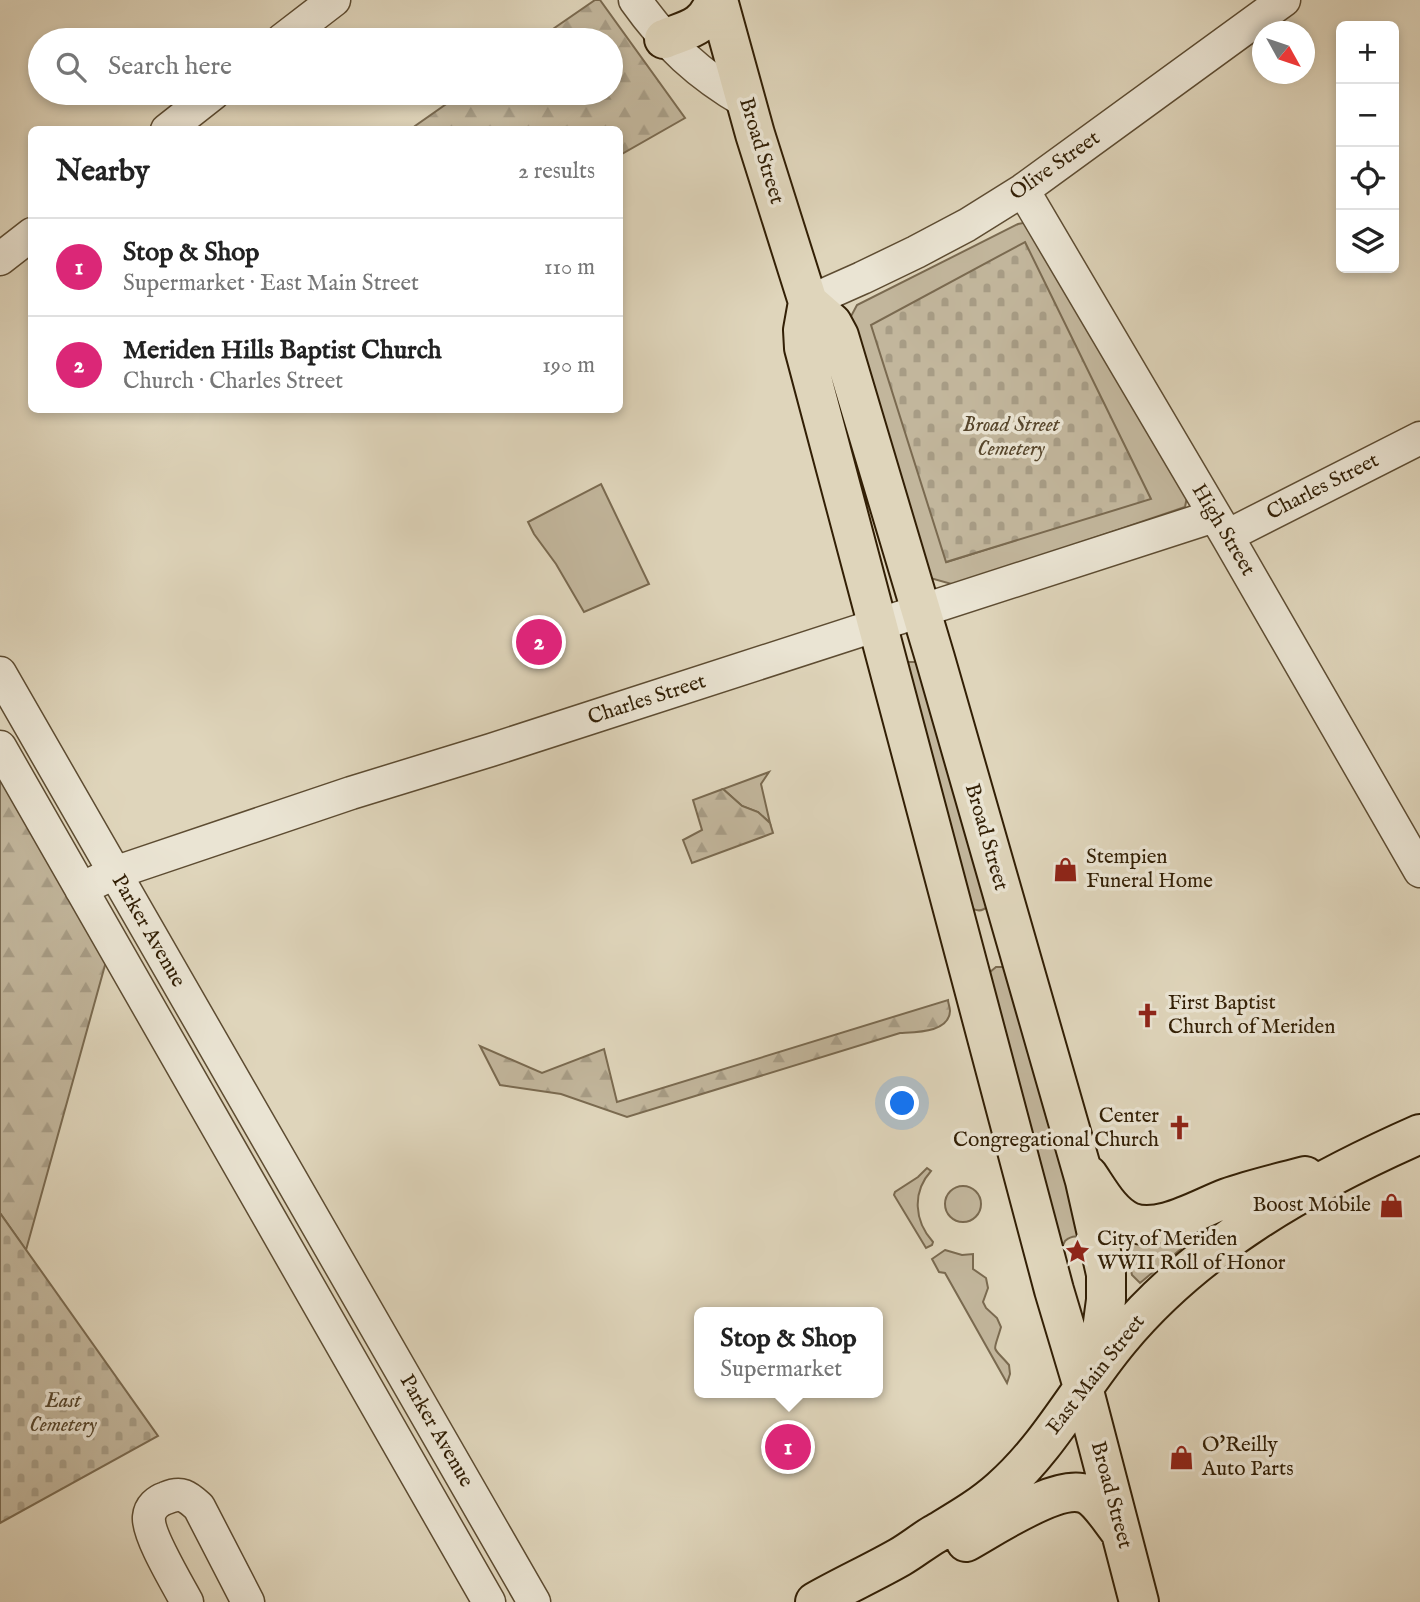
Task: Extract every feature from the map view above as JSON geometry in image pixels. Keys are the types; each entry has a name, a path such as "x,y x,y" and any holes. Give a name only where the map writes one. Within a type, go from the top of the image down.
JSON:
{"main road":[{"path":"664,39 699,25 717,0"},
{"name":"Broad Street","path":"717,0 808,302 803,330 804,348 1139,1602"},
{"name":"Broad Street","path":"808,302 832,323 839,336 1080,1164 1106,1274 1102,1330 1083,1388"},
{"path":"963,947 1014,933"},
{"name":"East Main Street","path":"815,1602 900,1557 986,1502 1002,1488 1044,1443 1119,1340 1151,1304 1195,1266 1241,1231 1283,1204 1368,1157 1420,1134"},
{"path":"1080,1164 1110,1206 1122,1218 1143,1226 1176,1219 1229,1197 1368,1157"},
{"path":"900,1557 927,1562 1030,1506 1051,1496 1067,1493 1086,1494 1099,1504 1121,1532"}],"street":[{"path":"298,28 334,0"},
{"path":"635,0 664,39 700,71 746,102"},
{"name":"Olive Street","path":"808,302 916,252 1023,191 1283,0"},
{"path":"172,126 199,105"},
{"name":"High Street","path":"1023,191 1420,871"},
{"path":"0,258 28,237"},
{"name":"Charles Street","path":"81,889 114,873 351,793 921,611 1220,526 1420,438"},
{"name":"Parker Avenue","path":"0,673 534,1602"},
{"name":"Parker Avenue","path":"0,747 489,1602"},
{"path":"264,1207 296,1188"},
{"path":"187,1602 151,1532 149,1518 153,1506 175,1494 188,1497 199,1507 248,1602"}],"green space":[{"path":"595,0 600,0 620,28 554,28"},
{"path":"623,32 685,118 623,153 623,126 415,126 445,105 623,105"},
{"name":"Broad Street Cemetery","path":"1028,222 1187,497 1185,507 955,585 923,576 849,320 857,305 1018,224","holes":["1025,242 1016,540 947,562"]},
{"name":"Broad Street Cemetery","path":"1025,242 1151,499 946,562 871,325"},
{"path":"601,484 649,584 584,612 528,522"},
{"path":"909,662 920,663 988,906 982,910 972,908 905,668"},
{"path":"0,772 107,958 26,1250 0,1213"},
{"path":"769,772 761,784 770,823 758,812 742,806 723,789"},
{"path":"723,789 742,806 758,812 770,823 773,833 692,863 683,840 702,830 693,800"},
{"path":"996,967 1006,967 1089,1244 1075,1237 1065,1241 1061,1249 989,978 990,972"},
{"path":"948,1000 948,1018 944,1024 930,1030 900,1033 627,1117 561,1094 500,1085 480,1046 542,1073 604,1049 617,1102"},
{"path":"927,1168 931,1171 918,1197 922,1225 933,1242 926,1248 894,1195"},
{"path":"963,1186 976,1191 981,1204 976,1217 963,1222 950,1217 945,1204 950,1191"},
{"name":"East Cemetery","path":"0,1213 158,1436 0,1523"},
{"path":"1217,1219 1140,1283 1132,1275 1122,1233"},
{"path":"945,1250 962,1255 973,1254 973,1269 986,1278 988,1288 983,1302 1001,1327 995,1349 1009,1365 1007,1383 945,1273 939,1272 932,1259"}],"place":[{"name":"Meriden Hills Baptist Church","path":"539,642"},
{"name":"Stempien Funeral Home","path":"1066,869"},
{"name":"First Baptist Church of Meriden","path":"1148,1015"},
{"name":"Center Congregational Church","path":"1179,1128"},
{"name":"Boost Mobile","path":"1391,1205"},
{"name":"City of Meriden WWII Roll of Honor","path":"1077,1251"},
{"name":"Stop & Shop","path":"788,1447"},
{"name":"O'Reilly Auto Parts","path":"1182,1457"}]}
